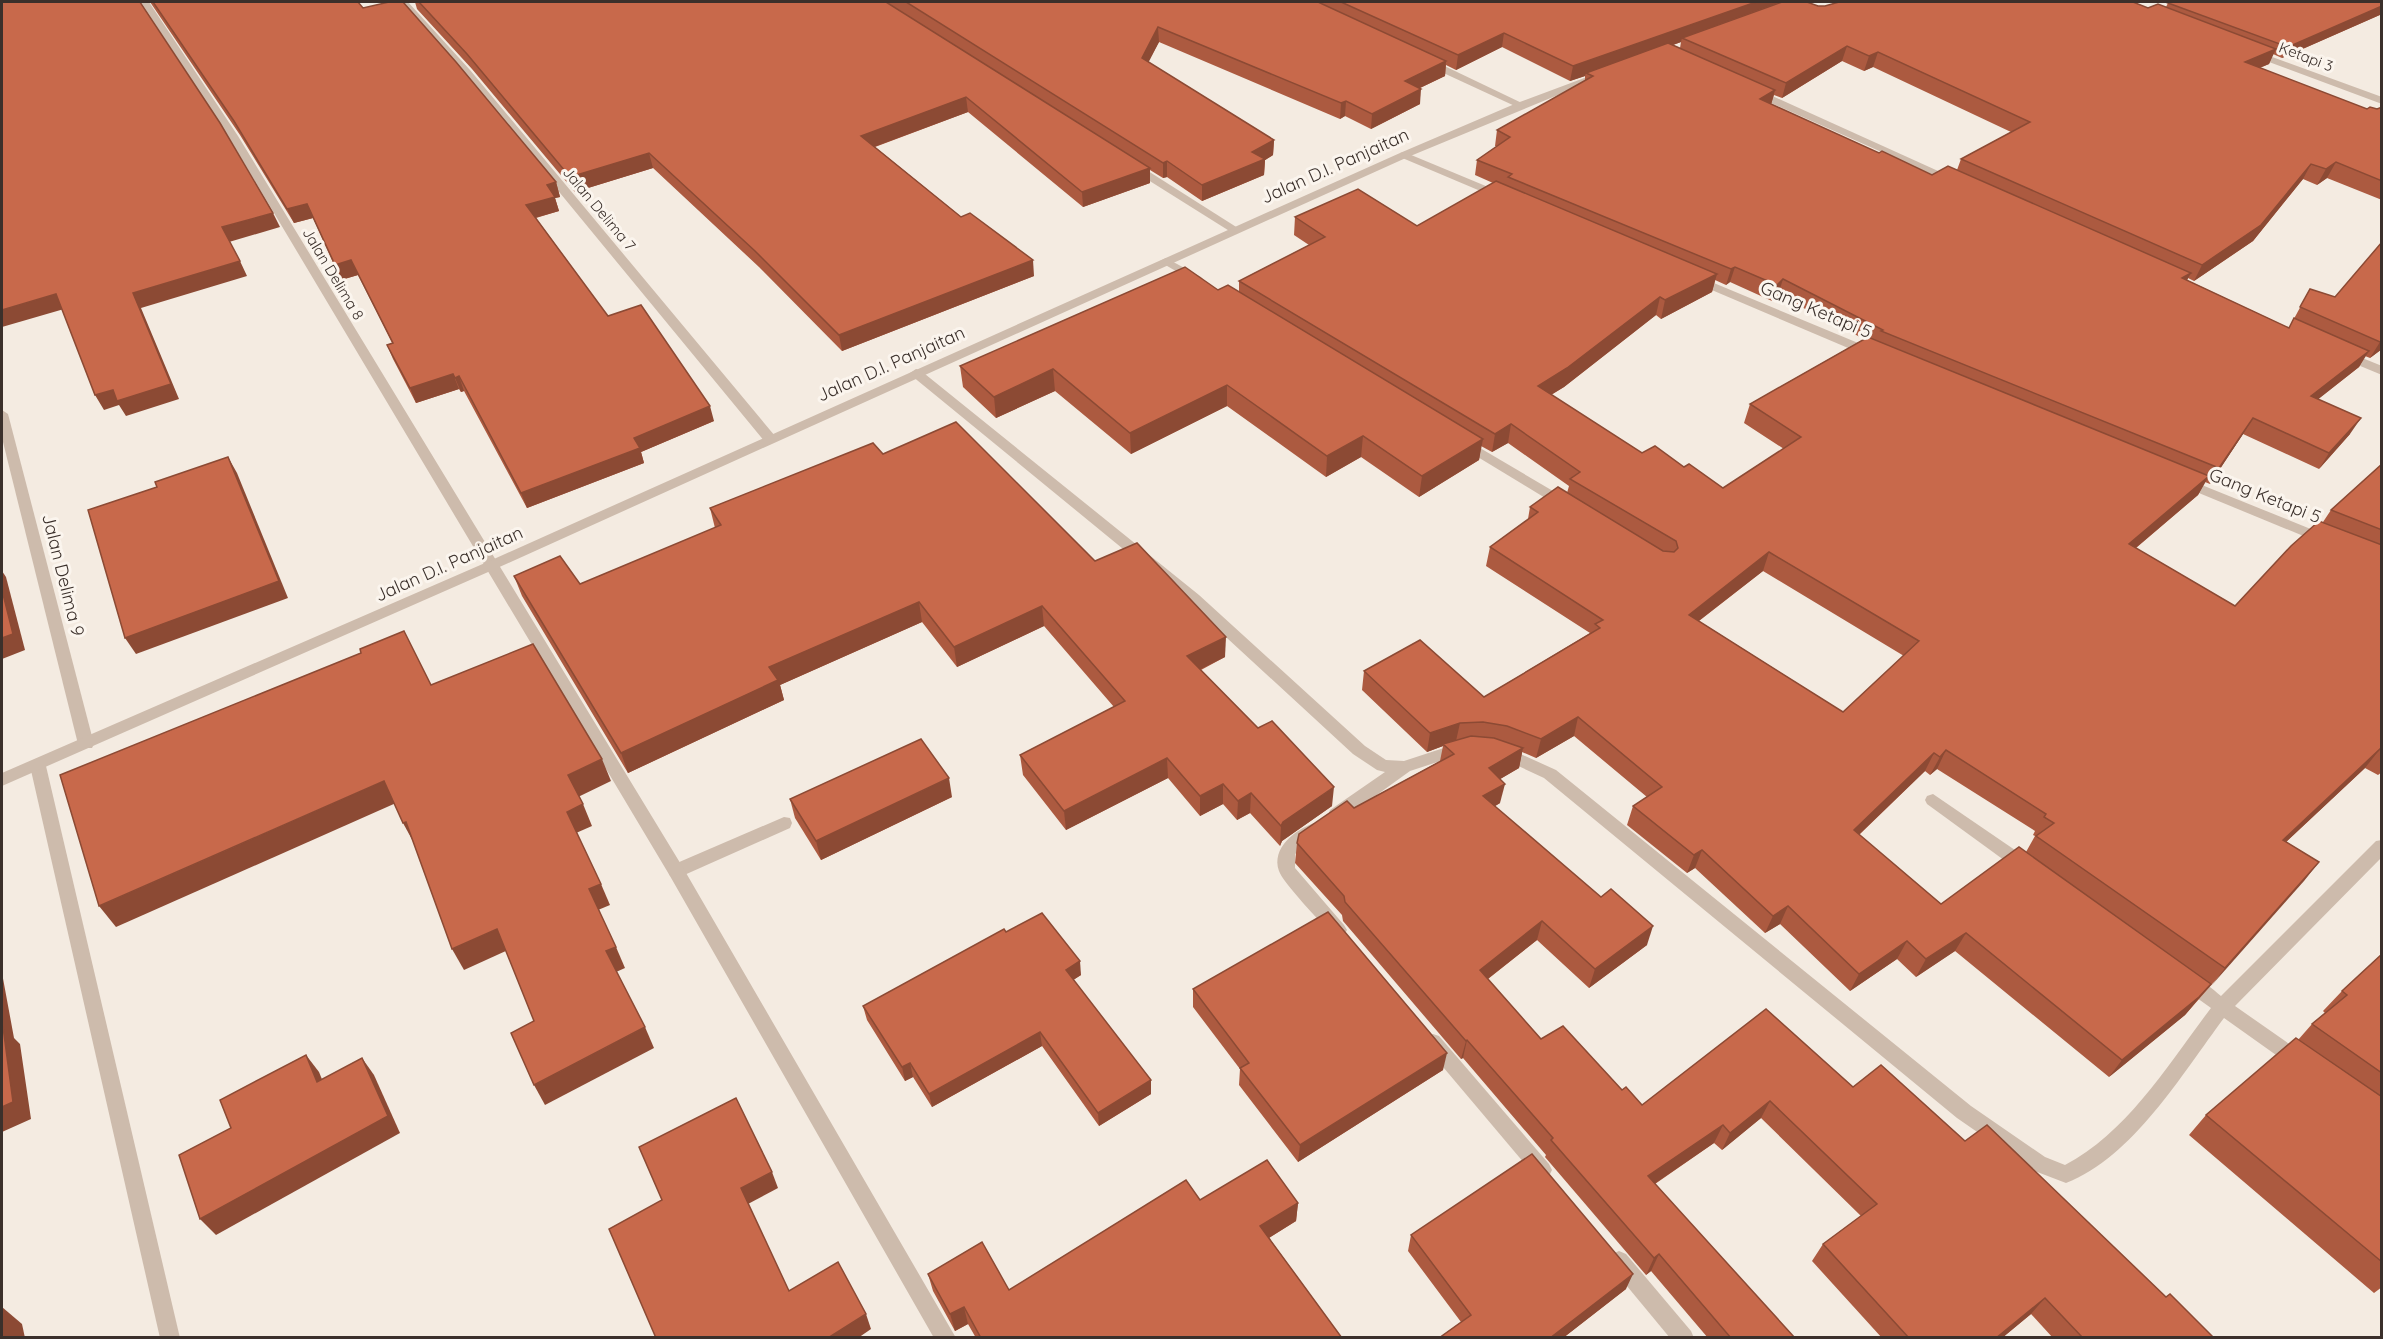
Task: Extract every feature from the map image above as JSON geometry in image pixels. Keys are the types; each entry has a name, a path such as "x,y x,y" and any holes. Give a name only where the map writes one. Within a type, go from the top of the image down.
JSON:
{"street":[{"name":"Jalan Delima 8","path":"145,2 233,136 490,566 676,871 946,1338"},
{"name":"Jalan Delima 7","path":"403,2 466,72 770,439"},
{"name":"Ketapi 3","path":"2239,47 2382,101"},
{"path":"1414,56 1521,105"},
{"name":"Jalan D.I. Panjaitan","path":"2,780 490,566 1404,155 1521,105 1610,72"},
{"path":"1741,86 1969,188"},
{"path":"1404,155 1509,200"},
{"path":"1124,160 1235,230"},
{"path":"1166,261 1207,285"},
{"name":"Gang Ketapi 5","path":"1681,273 1879,356"},
{"path":"2338,352 2382,371"},
{"path":"916,373 1194,599 1359,750 1383,766 1404,766 1465,748 1495,749 1517,757 1550,774 1964,1112 2039,1164 2066,1174 2093,1160 2141,1113 2222,1007 2382,846"},
{"name":"Jalan Delima 9","path":"2,414 86,744"},
{"path":"1451,434 1573,509"},
{"name":"Gang Ketapi 5","path":"2174,478 2338,545"},
{"path":"38,766 170,1338"},
{"path":"1348,942 1287,870 1284,860 1288,848 1404,766"},
{"path":"1933,800 2039,876"},
{"path":"676,871 783,824"},
{"path":"2174,972 2316,1074"},
{"path":"1424,1032 1554,1185"},
{"path":"1608,1248 1684,1338"}],"building":[{"path":"2,2 140,2 220,123 273,213 222,227 240,261 133,293 171,384 117,401 113,390 95,395 56,294 2,310"},
{"path":"153,2 358,2 363,8 389,2 403,2 556,182 547,185 555,197 526,205 608,316 641,305 710,406 634,438 640,448 521,493 459,376 455,378 453,374 410,388 387,345 393,343 351,260 335,265 307,204 287,209 234,121"},
{"path":"419,2 886,2 1150,168 1082,192 966,97 861,136 961,217 970,213 1033,260 839,335 755,251 649,153 570,177 467,54"},
{"path":"906,2 1318,2 1446,61 1405,81 1421,89 1372,114 1346,101 1341,103 1158,27 1142,58 1274,140 1252,152 1265,159 1202,185 1167,161 1163,163"},
{"path":"1341,2 1756,2 1573,66 1504,33 1458,55"},
{"path":"1782,2 1807,2 1825,6 1839,2 2133,2 2148,8 2158,4 2276,49 2245,62 2367,109 2382,107 2382,181 2336,162 2326,169 2311,164 2261,225 2202,265 1961,159 2030,122 1878,52 1869,56 1847,46 1786,83 1682,38"},
{"path":"2382,2 2382,6 2288,47 2168,3"},
{"path":"1668,43 1775,90 1760,99 1879,153 1882,151 1932,175 1948,166 2191,273 2182,278 2289,328 2294,318 2369,351 2311,396 2361,418 2329,453 2253,418 2219,468 1881,331 1883,330 1783,279 1777,285 1735,267 1731,269 1508,177 1512,174 1477,160 1510,137 1497,130 1593,76 1586,73"},
{"path":"1496,181 1717,274 1665,300 1660,297 1567,368 1538,386 1642,453 1655,446 1684,467 1689,464 1723,488 1801,437 1750,404 1868,337 2209,476 2129,544 2235,606 2291,546 2319,521 2382,545 2382,750 2380,749 2283,840 2319,862 2225,968 2036,836 2054,823 2044,817 2046,814 1946,750 1940,757 1934,753 1854,830 1941,904 2019,847 2211,984 2199,997 2122,1060 1966,933 1926,959 1907,941 1859,974 1788,906 1773,916 1702,850 1694,855 1633,806 1662,787 1578,717 1541,739 1507,726 1483,722 1460,723 1430,733 1364,671 1420,640 1484,697 1600,628 1595,624 1603,620 1490,547 1538,512 1530,507 1558,487 1663,551 1674,552 1678,548 1676,541 1570,479 1580,472 1511,424 1495,434 1239,281 1325,237 1295,217 1358,189 1417,226","holes":["1769,552 1919,641 1843,712 1689,615"]},
{"path":"2382,242 2382,341 2300,307 2310,289 2335,297"},
{"path":"1185,267 1218,290 1228,285 1483,439 1422,476 1363,436 1327,456 1227,385 1130,433 1053,369 994,397 960,366"},
{"path":"956,422 1095,561 1137,543 1226,637 1187,656 1258,728 1272,721 1334,787 1283,822 1281,826 1251,793 1238,801 1223,784 1200,796 1167,758 1064,811 1020,755 1125,701 1042,606 954,647 919,602 769,667 778,680 621,753 514,576 560,556 580,584 721,525 710,508 873,443 883,454"},
{"path":"228,457 279,581 125,638 88,510 157,487 155,482"},
{"path":"2382,464 2382,530 2331,510"},
{"path":"2,590 13,634 2,638"},
{"path":"404,631 431,685 533,644 602,759 568,775 583,804 567,812 601,884 589,889 616,947 606,951 645,1027 534,1085 511,1033 534,1021 497,929 452,949 406,822 403,823 384,781 99,906 60,775 361,653 360,649"},
{"path":"1471,736 1494,738 1523,748 1489,768 1505,784 1483,796 1601,897 1611,889 1653,926 1595,969 1542,921 1480,970 1541,1039 1563,1026 1622,1090 1626,1087 1642,1105 1766,1009 1853,1087 1881,1065 1965,1141 1987,1125 2166,1297 2170,1294 2214,1338 2083,1338 2045,1298 1996,1338 1909,1338 1823,1244 1877,1204 1770,1101 1730,1133 1723,1125 1648,1176 1795,1338 1731,1338 1659,1254 1654,1258 1551,1140 1553,1138 1345,902 1344,896 1297,843 1299,834 1347,801 1354,808 1454,754 1443,744"},
{"path":"921,739 949,778 816,841 790,799"},
{"path":"1328,912 1447,1053 1300,1145 1240,1068 1249,1063 1193,989"},
{"path":"1042,913 1080,961 1066,970 1151,1080 1098,1113 1040,1032 929,1094 910,1063 902,1067 863,1006 1004,929 1006,932"},
{"path":"2382,954 2382,1073 2312,1024 2347,995 2342,991"},
{"path":"2,1027 13,1102 2,1107"},
{"path":"2296,1038 2382,1097 2382,1262 2206,1115"},
{"path":"306,1055 317,1082 362,1058 388,1116 200,1219 179,1155 231,1128 220,1100"},
{"path":"736,1098 772,1172 741,1188 789,1291 838,1262 866,1314 828,1338 656,1338 609,1229 662,1200 639,1147"},
{"path":"1532,1154 1633,1274 1550,1338 1439,1338 1471,1315 1411,1235"},
{"path":"1267,1160 1298,1203 1260,1226 1342,1338 981,1338 964,1307 950,1314 928,1274 982,1242 1009,1290 1186,1180 1200,1200"}]}
